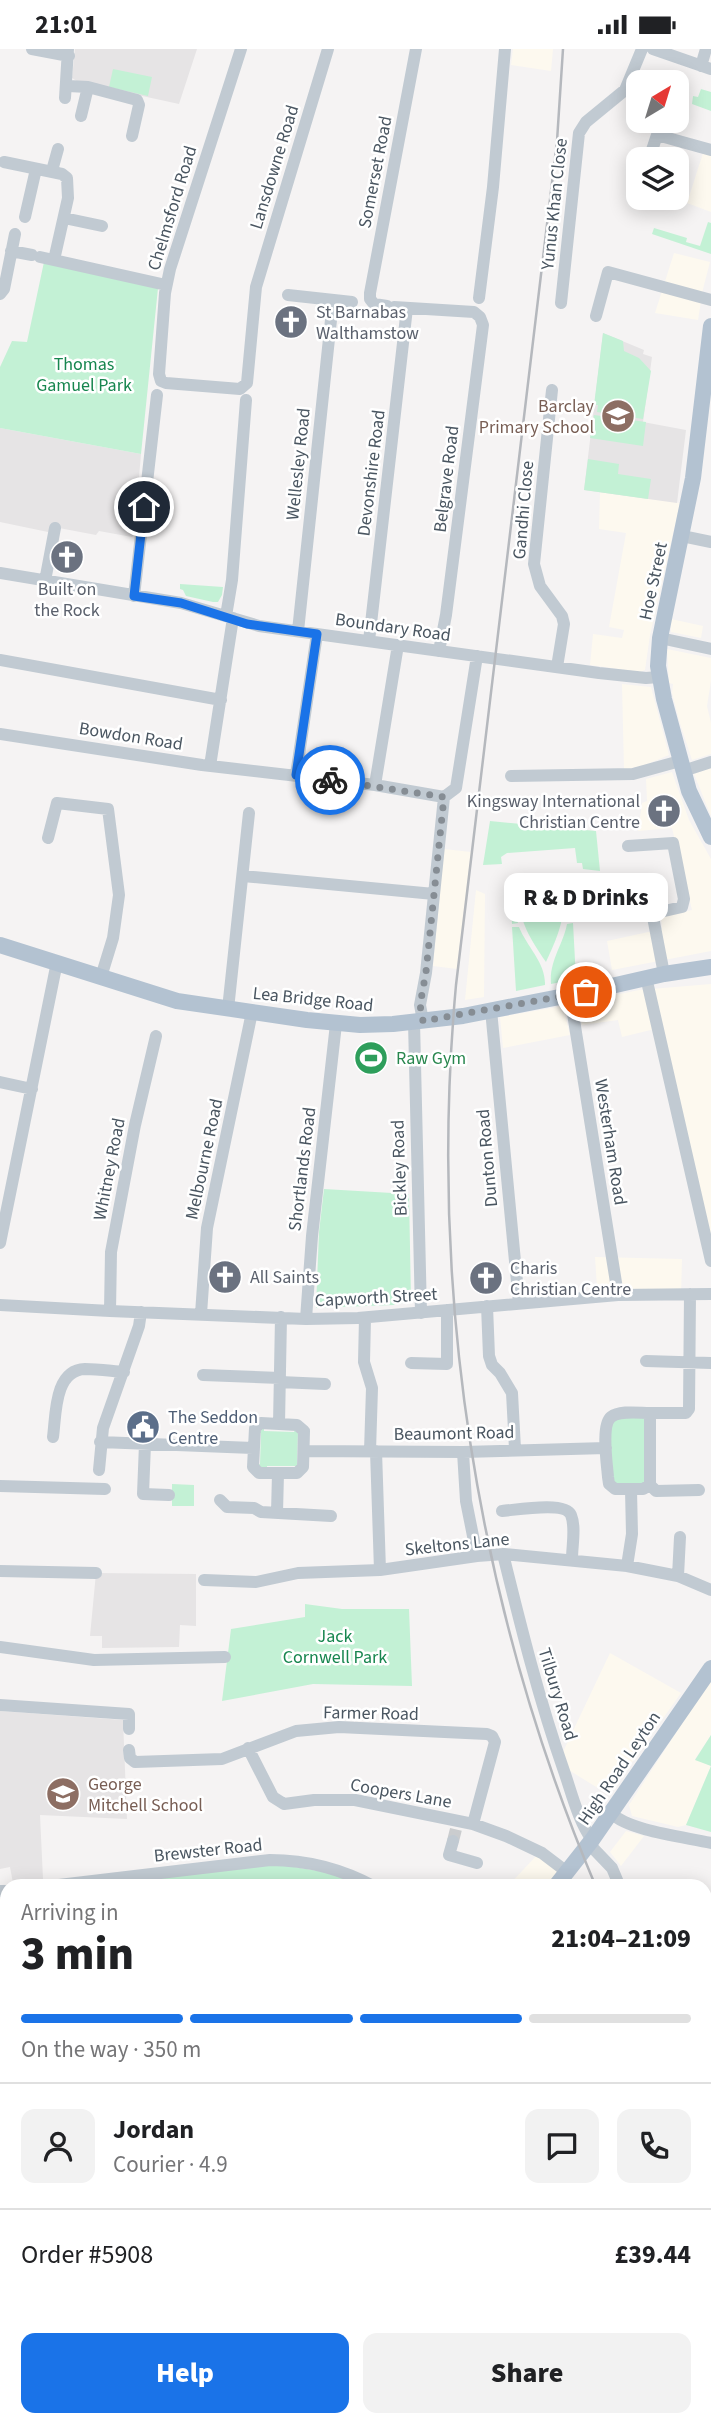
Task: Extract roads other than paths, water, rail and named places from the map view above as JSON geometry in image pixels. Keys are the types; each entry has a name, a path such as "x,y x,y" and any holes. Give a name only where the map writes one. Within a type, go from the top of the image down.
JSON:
{"main road":[{"name":"Hoe Street","path":"711,326 707,401 660,638 659,677 693,803 711,837"},
{"name":"Lea Bridge Road","path":"0,945 169,999 337,1024 419,1022 570,995 646,977 711,967"},
{"name":"High Road Leyton","path":"561,1879 591,1842 711,1668"}],"street":[{"path":"32,49 69,53 66,92 88,87 137,100 139,105 132,136"},
{"name":"Chelmsford Road","path":"241,49 166,285 159,374 161,381 244,394"},
{"name":"Lansdowne Road","path":"210,766 221,700 230,617 244,394 249,377 255,296 328,49"},
{"name":"Somerset Road","path":"396,307 376,305 372,302 370,293 416,49"},
{"path":"479,298 505,49"},
{"name":"Yunus Khan Close","path":"561,303 579,133 586,122 625,90 642,49"},
{"path":"653,49 706,67 706,49"},
{"path":"81,116 88,87"},
{"path":"653,147 657,135 711,150"},
{"path":"55,172 53,167 58,149"},
{"path":"4,162 55,172 67,178 68,198 54,260"},
{"path":"25,217 36,169"},
{"path":"64,218 102,226"},
{"path":"0,294 4,289 15,235"},
{"path":"12,251 166,285"},
{"path":"596,316 608,272 711,300"},
{"path":"288,295 352,302"},
{"name":"Wellesley Road","path":"298,631 333,301"},
{"name":"Belgrave Road","path":"396,307 476,313 481,317 483,326 446,615 439,651"},
{"name":"Devonshire Road","path":"369,641 396,307"},
{"name":"Gandhi Close","path":"552,390 534,564 540,586 562,616 564,624 557,667"},
{"path":"134,596 157,394"},
{"path":"45,582 55,528"},
{"path":"682,536 711,542"},
{"name":"Boundary Road","path":"0,573 181,603 247,624 557,667 636,677 659,677"},
{"path":"296,775 317,634"},
{"path":"660,638 711,649"},
{"path":"376,785 398,645"},
{"path":"444,797 456,788 478,656"},
{"path":"0,660 221,700"},
{"name":"Bowdon Road","path":"0,734 210,766 376,785 444,797"},
{"path":"511,776 632,774 711,762"},
{"name":"Bickley Road","path":"421,1313 419,1022 444,797"},
{"path":"48,838 57,803 108,809 119,895 113,938 102,977"},
{"path":"228,1009 249,813"},
{"path":"628,846 673,843 684,899 682,907 660,912 653,917 664,974"},
{"path":"243,876 434,894"},
{"path":"0,1243 57,963"},
{"path":"646,977 711,1261"},
{"name":"Westerham Road","path":"570,995 618,1295"},
{"name":"Dunton Road","path":"491,1010 519,1303"},
{"name":"Melbourne Road","path":"201,1314 207,1229 252,1012"},
{"name":"Shortlands Road","path":"306,1318 312,1236 337,1024"},
{"name":"Whitney Road","path":"110,1311 111,1252 135,1125 156,1036"},
{"path":"0,1083 32,1089"},
{"path":"650,1485 631,1490 615,1489 609,1484 606,1425 610,1417 619,1413 686,1413 690,1409 690,1294"},
{"name":"Capworth Street","path":"0,1305 306,1318 365,1318 618,1295 711,1294"},
{"path":"488,1306 489,1356 492,1365 509,1385 512,1393 515,1449"},
{"path":"411,1363 447,1364 447,1310"},
{"path":"0,1486 100,1481 100,1442 103,1428 124,1372 141,1312"},
{"path":"279,1424 281,1317"},
{"path":"365,1318 364,1362 372,1388 380,1570"},
{"path":"646,1361 711,1363"},
{"path":"53,1437 61,1388 66,1378 86,1369 124,1372"},
{"path":"203,1375 325,1384"},
{"path":"650,1413 650,1485 656,1491 699,1490"},
{"path":"261,1423 298,1425 304,1431 303,1467 298,1473 260,1473 253,1467 253,1448 255,1428 261,1423"},
{"path":"100,1442 253,1448"},
{"path":"145,1444 143,1494 169,1495"},
{"name":"Beaumont Road","path":"303,1451 464,1452 606,1448"},
{"path":"464,1452 466,1501 477,1556"},
{"path":"277,1513 278,1473"},
{"path":"628,1566 632,1534 631,1490"},
{"path":"220,1500 227,1507 254,1508 261,1512 331,1516"},
{"path":"502,1511 550,1507 563,1507 568,1510 572,1519 572,1559"},
{"path":"678,1576 680,1537"},
{"name":"Skeltons Lane","path":"204,1580 256,1582 298,1573 380,1570 503,1554 628,1566 678,1576 711,1590"},
{"name":"Tilbury Road","path":"503,1554 521,1632 553,1739 591,1842 612,1868 617,1879"},
{"path":"0,1571 96,1573"},
{"path":"0,1647 94,1660 225,1657"},
{"path":"0,1705 129,1714 130,1729"},
{"name":"Farmer Road","path":"129,1750 130,1758 135,1762 222,1759 296,1731 339,1727 487,1734 492,1736 495,1742 473,1824"},
{"name":"Coopers Lane","path":"248,1748 273,1797 284,1804 314,1800 355,1800 456,1830 473,1824 542,1853 567,1872"},
{"path":"611,1813 631,1826 711,1843"},
{"path":"456,1830 449,1855 477,1863"},
{"name":"Brewster Road","path":"104,1879 270,1860 289,1860 327,1868 354,1879"}],"tunnel":[{"path":"453,1841 456,1829"}],"railway":[{"path":"563,49 557,141 456,985 449,1100 449,1215 456,1330 470,1444 492,1557 520,1669 554,1779 593,1879"}],"place":[{"name":"St Barnabas Walthamstow","path":"291,322"},
{"name":"Barclay Primary School","path":"618,416"},
{"name":"Built on the Rock","path":"67,557"},
{"name":"Kingsway International Christian Centre","path":"664,811"},
{"name":"R & D Drinks","path":"586,992"},
{"name":"Raw Gym","path":"371,1058"},
{"name":"All Saints","path":"225,1277"},
{"name":"Charis Christian Centre","path":"486,1278"},
{"name":"The Seddon Centre","path":"143,1427"},
{"name":"George Mitchell School","path":"63,1794"}],"park label":[{"name":"Thomas Gamuel Park","path":"84,374"},
{"name":"Jack Cornwell Park","path":"335,1646"}]}
